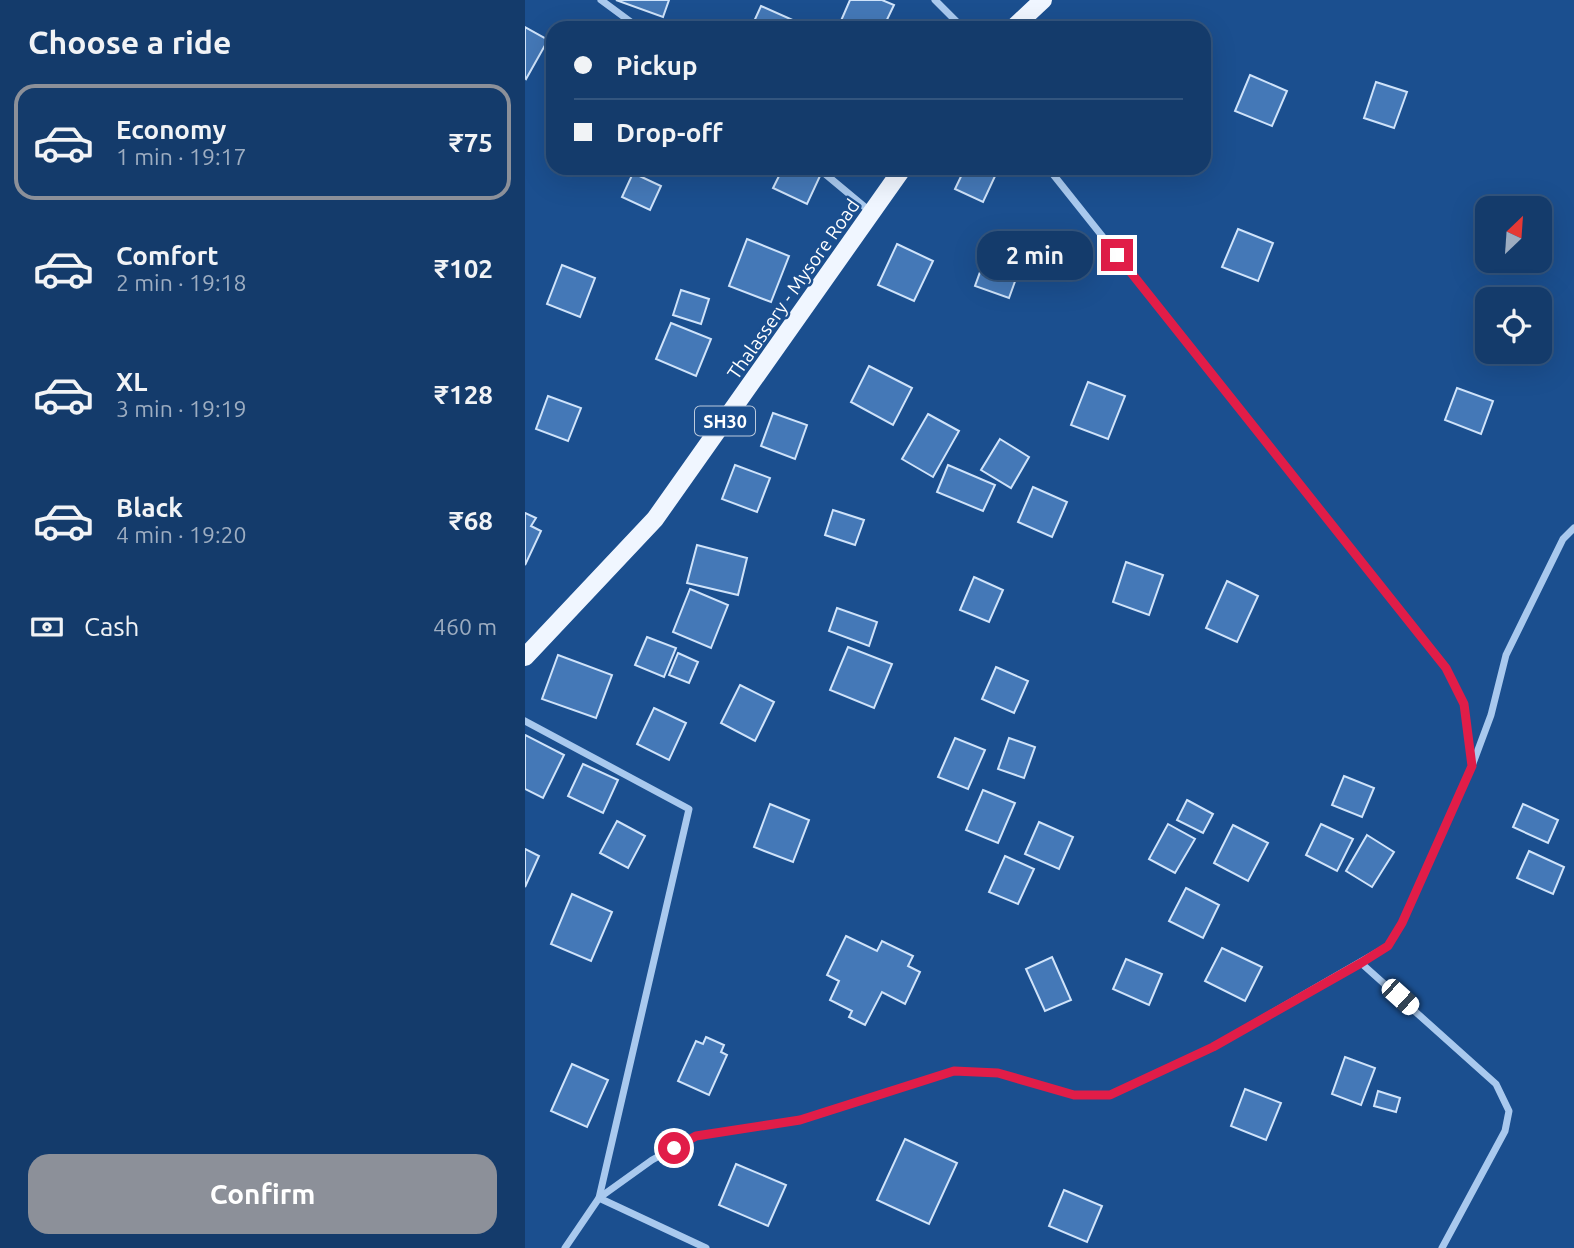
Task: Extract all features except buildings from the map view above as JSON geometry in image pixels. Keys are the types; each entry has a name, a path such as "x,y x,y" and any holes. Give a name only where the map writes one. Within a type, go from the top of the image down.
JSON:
{"main road":[{"path":"1020,21 1043,0"},
{"name":"Thalassery - Mysore Road","path":"525,657 655,519 898,175"}],"street":[{"path":"601,0 630,21"},
{"path":"935,0 956,21"},
{"path":"826,175 872,213"},
{"path":"1054,175 1446,668 1464,704 1472,766"},
{"path":"565,1248 599,1198 652,1160 696,1136 800,1120 954,1071 998,1073 1074,1095 1110,1095 1213,1047 1388,946 1402,923 1472,766 1490,715 1506,655 1563,539 1574,528"},
{"path":"525,721 689,809 599,1198"},
{"path":"1361,963 1496,1084 1510,1111 1505,1131 1442,1248"},
{"path":"599,1198 706,1248"}],"route":[{"path":"674,1148 696,1136 800,1120 954,1071 998,1073 1074,1095 1110,1095 1213,1047 1361,963 1388,946 1402,923 1472,766 1464,704 1446,668 1117,255"}]}
